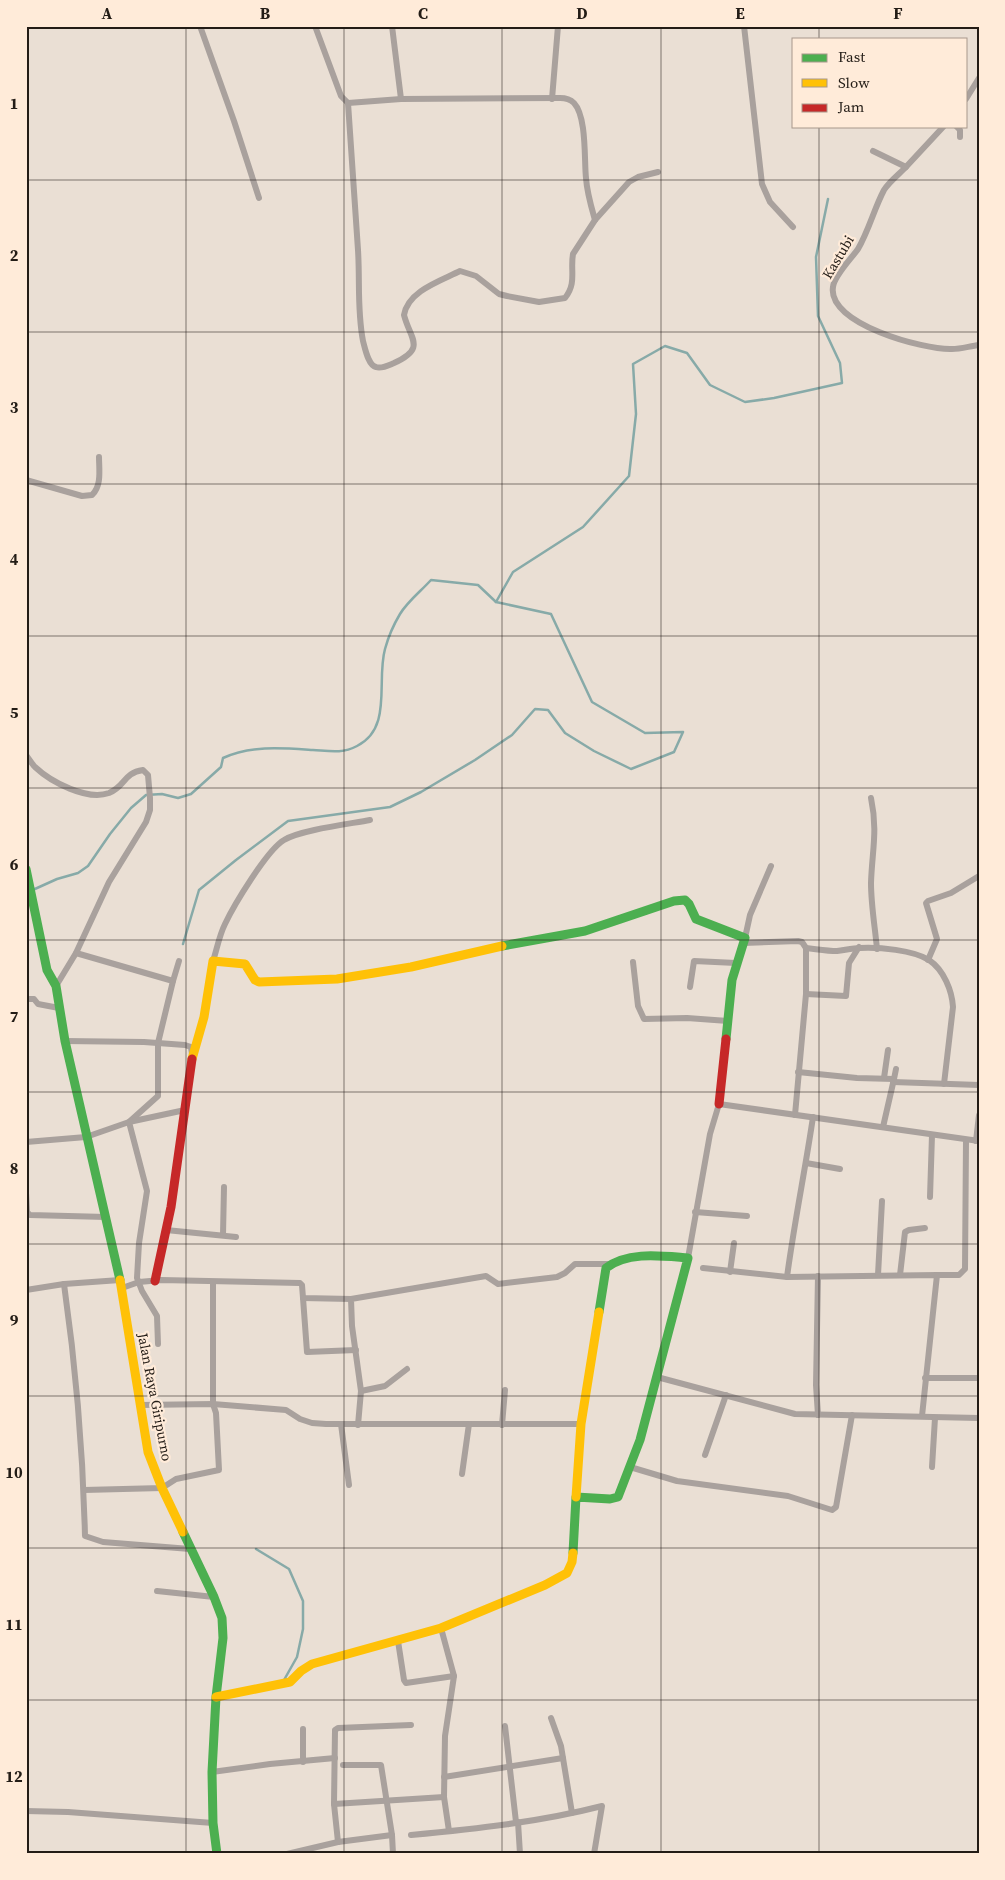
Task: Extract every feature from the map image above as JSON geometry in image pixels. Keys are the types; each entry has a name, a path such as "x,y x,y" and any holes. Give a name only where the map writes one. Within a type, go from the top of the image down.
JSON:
{"street":[{"path":"200,26 259,198"},
{"path":"315,26 341,96 348,103 358,252 359,313 370,362 378,368 387,366 412,352 413,335 404,315 407,305 415,295 460,272 476,276 499,294 507,296 539,302 565,298 569,293 574,276 573,254 594,220 630,182 638,177 658,172"},
{"path":"392,26 401,99"},
{"path":"552,99 558,26"},
{"path":"744,26 762,184 770,202 793,228"},
{"path":"968,96 979,78"},
{"path":"968,96 979,94"},
{"path":"348,103 401,99 567,98 575,104 580,118 585,141 588,196 594,220"},
{"name":"Kastubi","path":"942,128 885,188 869,228 858,249 834,282 832,288 834,298 844,310 864,326 888,336 902,341 952,349 979,345"},
{"path":"958,128 960,130 960,137"},
{"path":"873,151 906,167"},
{"path":"26,480 82,496 92,495 97,489 99,457"},
{"path":"26,755 35,767 60,784 89,794 110,792 133,772 143,770 146,772 149,782 150,810 146,822 109,882 76,953 56,986"},
{"path":"870,798 874,815 875,834 871,883 877,949"},
{"path":"158,1344 157,1316 142,1290 166,1230 182,1140 194,1045 204,1017 213,961 224,925 257,869 281,842 289,837 307,832 370,820"},
{"path":"576,1497 616,1498 619,1495 640,1440 688,1258 710,1134 719,1104 732,980 750,915 771,866"},
{"name":"Jalan Raya Giripurno","path":"26,869 47,970 56,986 64,1041 121,1284 148,1452 162,1488 214,1597 220,1611 223,1626 216,1697 212,1772 213,1823 217,1854"},
{"path":"928,960 937,939 926,903 951,893 979,876"},
{"path":"213,961 245,964 255,980 259,982 337,979 411,967 482,950 585,931 683,899 688,902 696,919 744,940 798,941 802,942 806,948 806,994 795,1115"},
{"path":"806,948 836,951 859,948 900,951 928,960 944,977 952,1000 951,1029 944,1084"},
{"path":"806,994 845,997 847,994 849,963 859,948"},
{"path":"76,953 173,981"},
{"path":"132,1122 158,1096 161,1043 179,960"},
{"path":"690,987 694,960 736,963"},
{"path":"633,962 638,1006 644,1019 687,1018 728,1021"},
{"path":"26,999 34,999 38,1004 59,1008"},
{"path":"64,1041 185,1044 191,1047 191,1062"},
{"path":"884,1078 888,1050"},
{"path":"883,1127 896,1069"},
{"path":"798,1072 857,1078 884,1078 944,1084 979,1085"},
{"path":"719,1104 883,1127 966,1141 977,1141 979,1115"},
{"path":"26,1142 86,1137 132,1122 185,1110"},
{"path":"787,1277 794,1221 813,1117"},
{"path":"132,1122 147,1191 137,1273 145,1281"},
{"path":"930,1197 932,1135"},
{"path":"703,1268 787,1277 959,1275 965,1269 966,1141"},
{"path":"806,1163 840,1169"},
{"path":"223,1236 224,1187"},
{"path":"26,1193 27,1212 30,1215 106,1217"},
{"path":"878,1275 882,1201"},
{"path":"695,1212 747,1216"},
{"path":"900,1275 905,1232 925,1228"},
{"path":"166,1230 236,1236"},
{"path":"730,1272 734,1243"},
{"path":"303,1298 351,1299 486,1276 498,1284 557,1277 575,1264 610,1264 642,1255 688,1258"},
{"path":"216,1697 290,1682 301,1671 312,1664 398,1642 441,1628 545,1585 567,1573 572,1562 581,1424 606,1268 610,1264"},
{"path":"922,1416 937,1275"},
{"path":"818,1276 818,1415"},
{"path":"26,1290 64,1284 121,1284 145,1281 300,1283 302,1285 307,1352 356,1350"},
{"path":"84,1490 162,1488 179,1479 215,1472 219,1469 216,1413 213,1404 213,1282"},
{"path":"64,1284 74,1354 84,1490 85,1536 103,1542 190,1549"},
{"path":"351,1299 352,1326 362,1392 358,1425"},
{"path":"362,1392 385,1386 407,1369"},
{"path":"657,1377 796,1414 979,1418"},
{"path":"925,1378 979,1378"},
{"path":"502,1425 505,1390"},
{"path":"705,1455 726,1395"},
{"path":"140,1405 213,1404 286,1410 300,1419 312,1423 358,1425 581,1424"},
{"path":"630,1467 694,1484 788,1496 832,1510 836,1507 852,1415"},
{"path":"932,1467 935,1418"},
{"path":"340,1424 349,1486"},
{"path":"462,1474 470,1424"},
{"path":"157,1591 214,1597"},
{"path":"441,1628 454,1676 445,1736 444,1797 449,1831"},
{"path":"398,1642 406,1683 454,1676"},
{"path":"551,1718 563,1758 572,1813"},
{"path":"338,1842 334,1804 334,1732 336,1729 411,1725"},
{"path":"505,1726 520,1854"},
{"path":"303,1729 303,1762"},
{"path":"212,1772 335,1758"},
{"path":"444,1777 563,1758"},
{"path":"343,1765 381,1765 392,1835 393,1854"},
{"path":"334,1804 444,1797"},
{"path":"411,1835 517,1822 602,1806 594,1854"},
{"path":"26,1811 68,1812 213,1823"},
{"path":"287,1854 338,1842 392,1835"}],"waterway":[{"path":"183,944 199,890 288,821 390,807 421,792 475,760 512,735 535,709 548,710 565,733 594,751 631,769 674,752 683,732 645,733 592,702 551,614 496,602 513,572 583,527 629,476 636,414 633,364 665,346 687,353 710,385 745,402 774,398 842,383 840,363 818,316 816,257 828,199"},
{"path":"26,893 57,879 78,873 88,866 131,808 146,795 162,794 178,798 191,794 221,767 223,758 245,751 267,748 341,751 351,749 368,738 375,728 379,716 383,662 389,636 403,610 431,580 478,585 496,602"},
{"path":"256,1549 289,1569 303,1601 303,1629 297,1657 284,1680"}],"traffic: fast":[{"path":"26,869 47,970 56,986 65,1041 120,1280"},
{"path":"502,946 585,931 674,901 685,900 696,919 745,938 732,980 726,1039"},
{"path":"573,1553 576,1497 610,1499 618,1497 640,1440 688,1258 667,1256 635,1257 624,1259 606,1268 599,1312"},
{"path":"183,1532 222,1618 223,1638 216,1697 212,1772 213,1823 217,1854"}],"traffic: slow":[{"path":"192,1059 204,1017 213,961 245,964 255,980 259,982 337,979 411,967 502,946"},
{"path":"120,1280 148,1452 162,1488 183,1532"},
{"path":"576,1497 581,1424 599,1312"},
{"path":"216,1697 290,1682 301,1671 312,1664 441,1628 545,1585 567,1573 572,1562 573,1553"}],"traffic: jam":[{"path":"719,1104 726,1039"},
{"path":"155,1281 171,1207 192,1059"}]}
